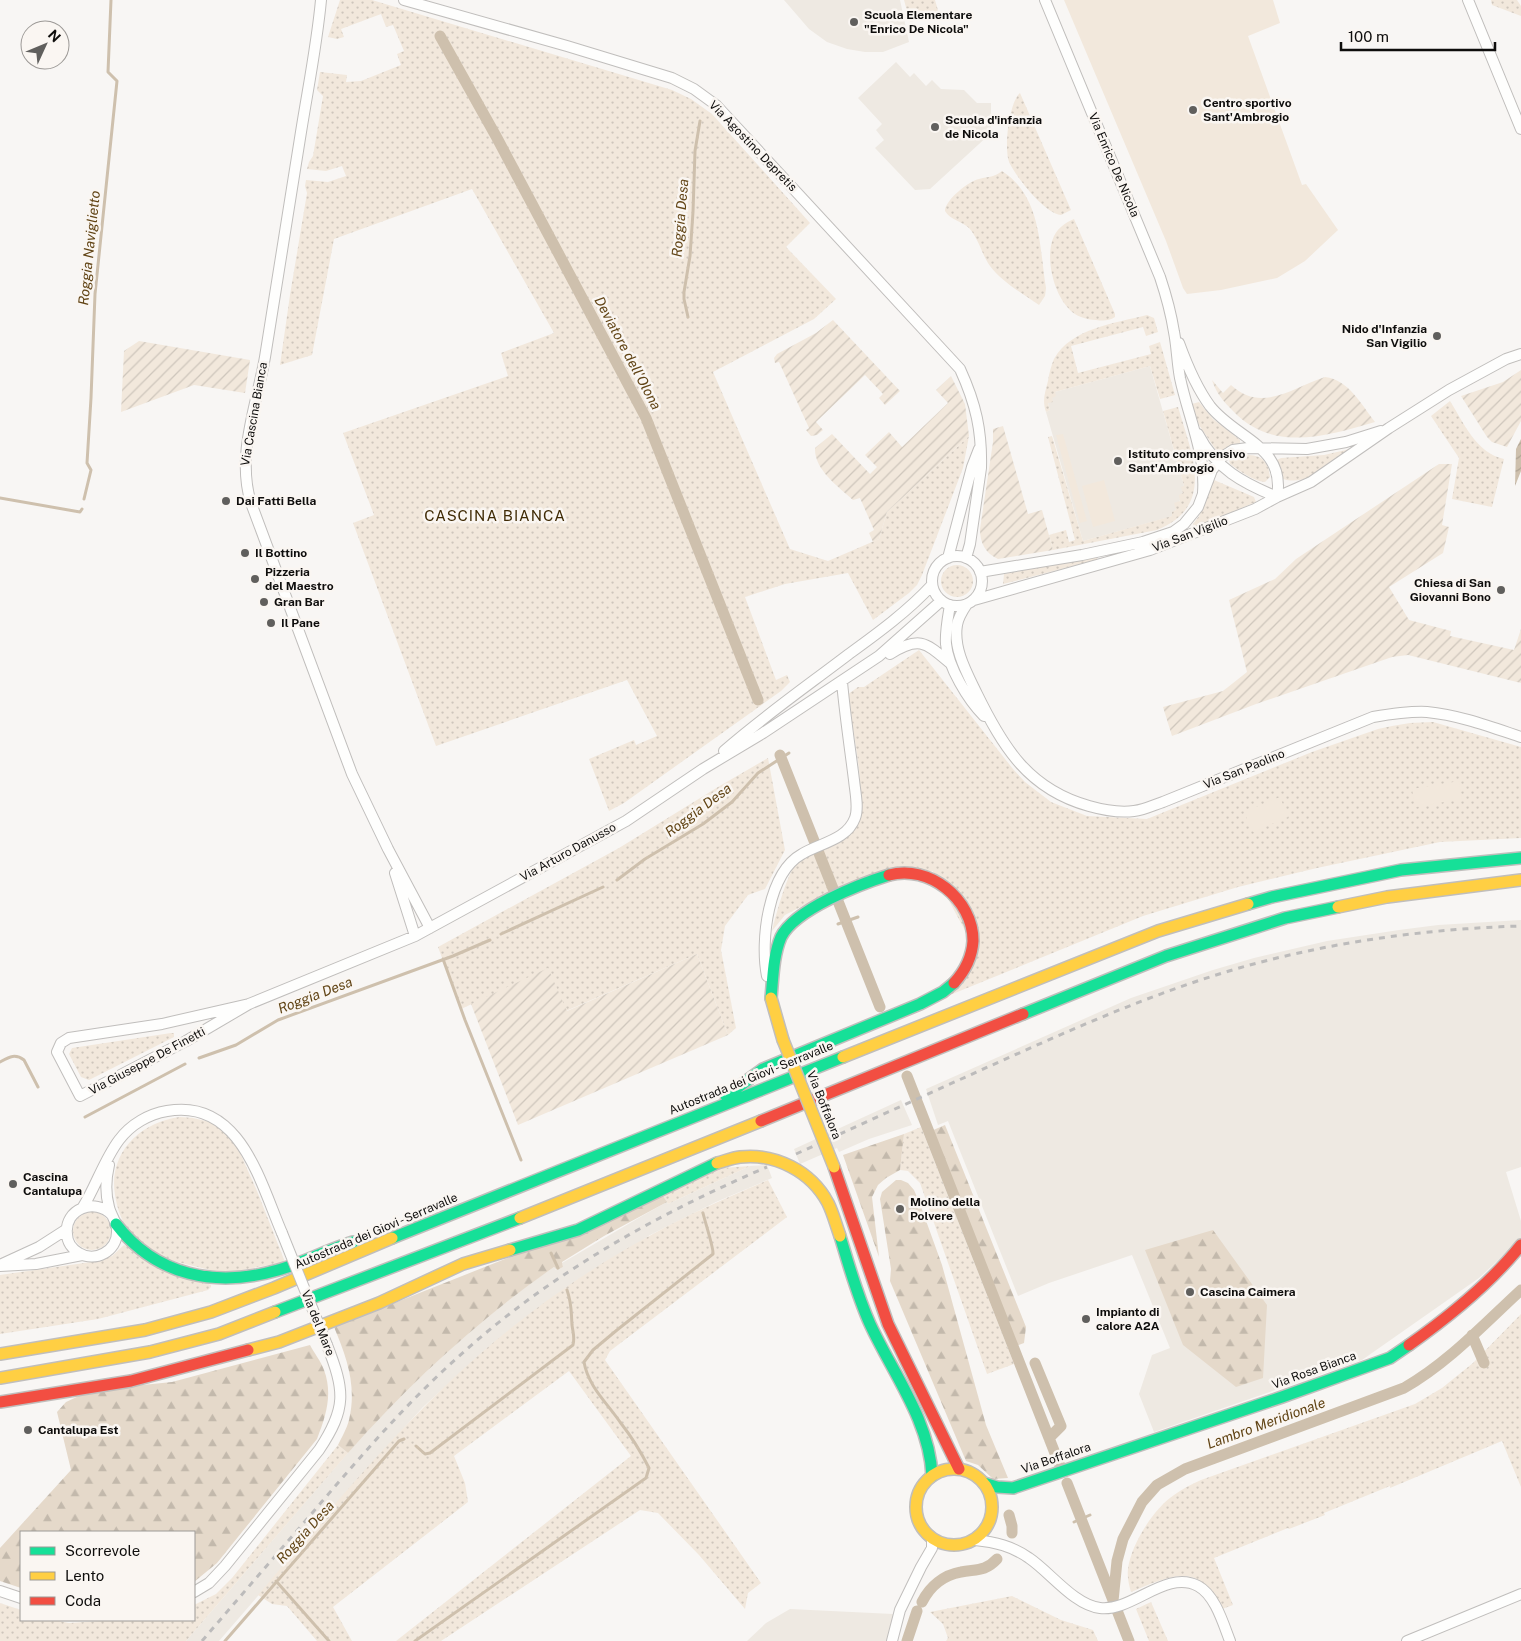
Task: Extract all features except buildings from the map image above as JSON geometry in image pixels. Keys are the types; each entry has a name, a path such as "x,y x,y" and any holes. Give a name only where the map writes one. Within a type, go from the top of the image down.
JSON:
{"main road":[{"name":"Autostrada dei Giovi - Serravalle","path":"0,1354 145,1330 211,1312 274,1288 401,1234 702,1112 1158,931 1272,897 1401,870 1521,858"},
{"path":"702,1112 762,1070 934,997 950,986 960,976 972,952 972,936 969,921 963,907 945,887 935,880 909,873 894,874 819,904 788,927 779,942 774,960 771,998"},
{"path":"0,1378 150,1352 219,1334 558,1203 1166,956 1285,918 1387,897 1521,880"},
{"name":"Via Boffalora","path":"771,998 783,1040 834,1167 888,1324 959,1469 973,1474 984,1483 997,1487 1013,1488 1108,1455"},
{"path":"0,1402 140,1378 279,1342 379,1303 463,1264 578,1230 717,1163 742,1157 764,1156 796,1168 814,1184 827,1201 870,1324 923,1434 932,1460 932,1476"},
{"path":"419,1283 558,1203"},
{"path":"114,1219 129,1240 151,1258 178,1270 216,1278 241,1278 268,1273 351,1243 401,1234"},
{"name":"Via Rosa Bianca","path":"1108,1455 1390,1358 1444,1321 1504,1266 1521,1245"},
{"name":"Via Rosa Bianca","path":"1504,1266 1521,1258"},
{"path":"34,1409 48,1400 77,1390"},
{"path":"959,1469 945,1470 932,1476 919,1490 916,1508 921,1527 932,1539 952,1546 962,1545 975,1540"},
{"path":"984,1483 990,1495 992,1511"},
{"name":"Via Boffalora","path":"975,1540 987,1528 992,1511 1013,1488"}],"street":[{"name":"Via Cascina Bianca","path":"321,0 264,359 244,467 250,503 347,763 388,849 430,928"},
{"name":"Via Cascina Bianca","path":"320,15 327,0"},
{"name":"Via Agostino Depretis","path":"404,0 672,78 694,89 716,105 960,369 970,390 977,412 981,468 970,544 966,558"},
{"name":"Via Enrico De Nicola","path":"1045,0 1160,277 1175,333 1178,369 1204,475 1203,493"},
{"path":"1468,0 1521,129"},
{"name":"Via Enrico De Nicola","path":"1175,333 1195,381 1210,405 1232,427 1270,457 1276,468 1279,486 1277,497 1240,480 1218,462 1206,448 1193,424"},
{"name":"Via San Vigilio","path":"1506,359 1521,346"},
{"name":"Via San Vigilio","path":"970,602 1150,550 1255,509 1311,482 1389,428 1450,390 1506,359 1521,354"},
{"name":"Via San Vigilio","path":"1262,449 1306,449 1346,442 1389,428"},
{"name":"Via Agostino Depretis","path":"948,558 972,467 980,446"},
{"path":"1218,462 1233,450 1262,449"},
{"name":"Via San Vigilio","path":"980,572 1082,555 1173,532 1184,524 1198,507 1209,477 1218,462"},
{"path":"959,556 966,558 980,572 981,587 970,602 959,606 946,603 935,594 932,585 934,572 937,566 948,558 959,556"},
{"name":"Via Arturo Danusso","path":"703,770 756,723 874,635 919,599 932,585"},
{"name":"Via San Paolino","path":"970,602 957,625 957,646 963,666 996,728 1019,762 1042,785 1070,801 1118,812 1135,812 1373,717 1398,713 1425,712 1444,714 1521,737"},
{"name":"Via San Paolino","path":"946,603 946,644 951,664 962,687 978,711 996,728"},
{"name":"Via Arturo Danusso","path":"430,928 626,821 842,682 879,656 946,603"},
{"path":"874,635 881,636 886,644 879,656"},
{"path":"879,656 890,654 913,642 928,645 951,664"},
{"name":"Via Boffalora","path":"771,998 765,968 764,938 767,915 779,882 787,868 801,854 832,841 844,833 852,825 856,817 842,682"},
{"name":"Via Cascina Bianca","path":"388,849 415,936"},
{"name":"Via Giuseppe De Finetti","path":"249,1004 162,1024 68,1038 61,1043 57,1052 80,1096 186,1041 249,1004 415,936 430,928"},
{"name":"Via del Mare","path":"83,1207 114,1148 125,1133 149,1116 180,1110 208,1115 224,1124 242,1143 282,1233 337,1371 340,1387 339,1412 332,1430 319,1450 225,1566 209,1583 195,1591"},
{"path":"0,1265 36,1264 82,1255 97,1256 110,1249 116,1239 114,1219 108,1206 107,1184 110,1156"},
{"path":"0,1265 39,1247 66,1228 73,1214 83,1207 100,1207 114,1219"},
{"path":"66,1228 70,1244 82,1255"},
{"path":"892,1641 900,1610 920,1567 932,1548 932,1539"},
{"path":"975,1540 1004,1545 1022,1553 1090,1606 1107,1608 1120,1605 1170,1584 1180,1581 1190,1582 1199,1586 1208,1594 1230,1641"},
{"path":"0,1591 20,1598"},
{"path":"1407,1641 1521,1594"}],"shaded area":[{"path":"340,0 372,0 672,90 691,99 712,114 810,223 786,247 836,299 814,319 713,372 790,549 828,561 879,539 887,512 969,436 963,468 917,585 873,620 848,573 785,584 745,597 776,680 787,675 790,682 781,691 624,803 609,811 589,759 634,740 636,745 657,736 627,680 436,746 353,523 374,515 343,433 508,376 501,353 554,333 472,189 334,239 312,355 280,365 307,193 306,180 328,182 346,176 342,166 326,171 307,169 313,156 323,96 317,90 320,72 347,75 346,82 361,81 401,65 397,54 404,51 393,25 386,27 381,14 341,29 344,37 337,39 328,37"},
{"name":"Scuola Elementare \"Enrico De Nicola\"","path":"784,0 900,0 909,42 883,52 847,49 827,42 809,29"},
{"path":"904,0 935,0 939,14 910,22"},
{"name":"Centro sportivo Sant'Ambrogio","path":"1064,0 1273,0 1280,23 1248,36 1302,185 1306,184 1338,230 1305,261 1277,278 1221,290 1187,294"},
{"path":"1491,0 1517,0 1521,6 1521,16 1492,5"},
{"name":"Scuola d'infanzia de Nicola","path":"896,62 910,77 914,73 926,86 932,80 941,89 964,90 977,103 991,103 991,133 930,189 915,190 875,148 884,140 876,130 882,124 858,98"},
{"path":"1020,93 1071,210 1061,215 1054,213 1040,202 1025,186 1010,164 1007,149 1008,127 1013,106"},
{"path":"1002,171 1025,194 1032,208 1040,239 1046,288 1045,296 1039,305 995,272 987,262 969,228 945,211 949,202 964,187 975,180 994,176"},
{"path":"1074,219 1115,314 1115,317 1104,321 1088,319 1072,312 1065,304 1054,282 1050,257 1054,236 1062,226"},
{"path":"1147,315 1154,318 1158,332 1146,336 1143,327 1071,346 1078,373 1151,354 1149,346 1160,342 1175,395 1160,399 1150,366 1055,392 1056,396 1052,398 1053,402 1048,403 1050,410 1046,412 1044,396 1054,359 1071,340 1095,328"},
{"path":"833,320 900,391 885,405 879,398 883,394 865,375 816,422 823,430 817,435 811,436 806,430 809,428 779,362 775,363 774,358 777,354 816,333"},
{"path":"139,341 250,360 245,393 194,385 121,412 124,351"},
{"name":"Istituto comprensivo Sant'Ambrogio","path":"1150,366 1184,486 1183,493 1173,516 1083,541 1046,412 1050,410 1048,403 1055,392"},
{"path":"1521,370 1521,421 1507,447 1492,442 1487,437 1461,396 1503,382"},
{"path":"951,376 965,404 969,436 887,512 879,539 873,542 869,533 874,530 860,498 853,500 828,477 819,464 815,448 832,434 870,474 877,467 865,455 889,432 902,447 948,403 936,390"},
{"path":"1325,377 1333,379 1348,388 1375,422 1320,436 1283,437 1265,432 1249,424 1233,411 1221,397 1212,380 1223,393 1231,385 1243,393 1254,397 1266,398 1278,396"},
{"path":"1450,401 1478,444 1494,456 1504,459 1492,507 1452,499 1459,458 1431,416"},
{"path":"1199,402 1213,419 1240,440 1240,443 1218,453 1197,422 1192,404"},
{"path":"1178,407 1189,442 1195,476 1193,492 1187,507 1176,520 1157,530 1053,550 1049,535 1066,530 1069,542 1075,540 1048,437 1052,436 1083,541 1172,516 1172,512 1176,510 1174,503 1180,501 1179,495 1183,493 1181,487 1184,486 1163,411"},
{"path":"1003,426 1028,514 1042,510 1053,550 998,559 987,551 982,543 980,529 993,442 993,429"},
{"path":"1063,434 1087,521 1080,523 1056,435"},
{"path":"1350,449 1327,467 1301,480 1283,479 1277,460 1281,458 1324,455"},
{"path":"1236,455 1259,457 1267,464 1270,477 1265,482 1242,473 1230,464 1229,460"},
{"path":"1439,464 1452,464 1442,525 1449,527 1443,553 1389,587 1409,620 1451,631 1450,636 1514,650 1521,629 1521,683 1408,655 1392,657 1256,704 1172,736 1163,707 1223,691 1247,672 1229,600 1275,579 1296,559"},
{"path":"1104,480 1115,521 1093,527 1082,486"},
{"path":"1214,480 1254,497 1256,502 1193,528 1193,524 1199,516"},
{"path":"1095,556 1098,557 1096,560 1003,584 1004,574"},
{"path":"957,565 963,566 968,570 972,575 972,587 968,592 963,596 957,597 951,596 946,592 942,587 941,581 942,575 946,570 951,566"},
{"path":"919,650 1025,782 1051,802 1087,816 1147,819 1312,752 1378,729 1410,723 1433,722 1521,747 1521,838 1440,842 1238,887 1143,916 950,995 976,951 933,871 830,892 785,915 772,931 785,887 795,866 810,856 844,840 855,828 859,816 860,782 847,695 858,687 864,687"},
{"path":"768,758 785,850 765,889 748,895 725,926 721,950 736,1028 728,1035 697,954 566,1011 548,969 461,1009 438,947 619,848"},
{"path":"1459,781 1462,799 1415,807 1412,789"},
{"path":"1280,797 1288,817 1253,832 1244,812"},
{"path":"1521,920 1521,1167 1506,1172 1521,1221 1521,1239 1479,1278 1362,1360 1154,1432 1139,1394 1152,1355 1170,1348 1132,1255 1049,1283 1018,1296 948,1121 938,1125 926,1089 1131,998 1254,958 1327,941 1399,930 1438,925"},
{"path":"697,954 728,1035 518,1125 471,1004 548,968 567,1011"},
{"path":"174,1033 174,1037 89,1080 81,1077 69,1054 72,1048"},
{"path":"901,1100 912,1125 869,1139 839,1152 837,1148 800,1164 794,1149"},
{"path":"180,1117 210,1122 225,1132 237,1146 285,1262 225,1273 158,1256 126,1226 117,1204 114,1180 122,1153 130,1142 152,1125"},
{"path":"921,1127 1014,1364 987,1374 920,1183 908,1171 900,1170 904,1134"},
{"path":"767,1165 772,1178 716,1202 650,1235 486,1349 423,1407 390,1443 219,1641 186,1641 371,1426 406,1390 471,1330 554,1267 556,1270 563,1267 562,1263 667,1202 668,1204 750,1166"},
{"path":"750,1166 668,1204 663,1196 722,1168"},
{"path":"768,1180 787,1217 610,1351 605,1360 761,1583 748,1593 745,1609 699,1555 658,1513 640,1510 441,1641 396,1641 631,1456 569,1371 454,1456 465,1483 468,1502 333,1607 352,1641 317,1641 287,1606 272,1604 258,1595 401,1430 448,1383 502,1335 590,1271 620,1253 680,1220"},
{"path":"92,1212 106,1217 111,1231 106,1245 92,1250 78,1245 73,1231 78,1217"},
{"path":"124,1245 211,1285 211,1287 208,1290 98,1319 0,1334 0,1275 98,1261 112,1256"},
{"path":"1521,1314 1521,1487 1502,1441 1390,1488 1390,1486 1324,1513 1325,1515 1214,1558 1233,1605 1222,1609 1204,1583 1194,1578 1183,1576 1171,1577 1131,1592 1128,1569 1133,1549 1144,1528 1158,1509 1177,1493 1201,1480 1415,1404 1442,1388 1473,1363"},
{"path":"338,1445 348,1453 186,1641 0,1641 0,1603 20,1610 20,1621 59,1621 69,1623 100,1621 195,1621 195,1604 216,1594 232,1578"},
{"path":"1012,1596 1061,1620 1093,1630 1098,1641 946,1641 948,1638 943,1624 930,1612"},
{"path":"1151,1602 1168,1641 1149,1641 1136,1609"},
{"path":"790,1609 893,1614 890,1641 747,1641 766,1623"}],"green space":[{"path":"945,1125 1026,1327 1024,1343 1016,1346 931,1131"},
{"path":"904,1134 900,1170 878,1185 872,1197 879,1257 843,1155"},
{"path":"896,1180 908,1183 914,1190 920,1204 942,1265 986,1425 1008,1478 993,1479 978,1465 966,1461 890,1281 891,1269 880,1199 882,1192"},
{"path":"663,1196 667,1202 604,1236 562,1262 563,1267 557,1270 554,1267 471,1331 420,1378 348,1453 338,1445 349,1420 352,1395 347,1361 334,1327"},
{"path":"1213,1230 1267,1305 1263,1378 1236,1387 1183,1345 1145,1250"},
{"path":"310,1345 323,1367 327,1379 326,1413 317,1439 217,1563 195,1581 195,1531 20,1531 20,1588 0,1581 0,1548 71,1470 57,1412 66,1402 81,1395 123,1387 172,1382"}],"water":[{"path":"1521,439 1521,471 1515,486 1516,449"}],"waterway":[{"name":"Roggia Naviglietto","path":"84,499 91,470 87,463 95,294 117,81 108,72 111,0"},
{"name":"Deviatore dell'Olona","path":"440,36 497,138 646,418 758,700"},
{"name":"Roggia Desa","path":"688,317 684,292 690,256 695,151 700,121"},
{"name":"Roggia Naviglietto","path":"0,498 80,512 82,509"},
{"name":"Roggia Desa","path":"617,880 645,859 703,824 732,802 758,773 789,753"},
{"path":"780,755 880,1007"},
{"name":"Roggia Desa","path":"501,934 603,887"},
{"path":"838,924 858,917"},
{"name":"Roggia Desa","path":"199,1058 236,1045 278,1020 453,956 490,940"},
{"name":"Roggia Desa","path":"443,959 465,1020 521,1160"},
{"name":"Roggia Desa","path":"0,1062 9,1057 21,1058 24,1060 38,1087"},
{"name":"Roggia Desa","path":"85,1117 185,1064"},
{"path":"907,1076 1060,1466"},
{"path":"415,1641 646,1478 649,1468 646,1462 636,1444 589,1379 584,1362 593,1350 713,1254 703,1213"},
{"name":"Roggia Desa","path":"551,1253 558,1268"},
{"name":"Roggia Desa","path":"416,1446 425,1454 430,1453 573,1345 571,1308 567,1290"},
{"name":"Lambro Meridionale","path":"1113,1601 1117,1561 1123,1539 1142,1502 1157,1485 1185,1469 1404,1388 1451,1355 1521,1290"},
{"path":"1472,1335 1484,1363"},
{"path":"1035,1363 1061,1426 1049,1438"},
{"name":"Roggia Desa","path":"225,1641 399,1441 404,1439"},
{"path":"1067,1483 1129,1641"},
{"path":"1009,1515 1012,1533"},
{"path":"1074,1522 1090,1515"},
{"path":"922,1602 929,1591 943,1579 955,1573 984,1568 997,1559"},
{"name":"Roggia Desa","path":"276,1581 329,1641"},
{"path":"907,1641 917,1611"}],"railway":[{"path":"796,1154 1084,1025 1141,1001 1199,980 1264,961 1337,945 1447,930 1521,926"},
{"path":"202,1641 389,1426 439,1374 492,1328 528,1300 604,1249 684,1205 767,1167"}],"traffic: fast":[{"path":"1248,904 1272,897 1401,870 1521,858"},
{"path":"771,998 776,952 781,937 788,927 814,907 829,899 889,875"},
{"path":"1023,1014 1166,956 1285,918 1338,907"},
{"path":"726,1096 763,1069 920,1004 943,992 954,983"},
{"path":"392,1238 843,1057"},
{"path":"510,1250 578,1230 717,1163"},
{"path":"275,1312 520,1218"},
{"path":"116,1224 132,1242 149,1256 168,1266 210,1277 232,1278 278,1270 353,1242"},
{"path":"840,1236 857,1291 870,1324 909,1397 925,1436 932,1476"},
{"path":"984,1483 997,1487 1013,1488 1282,1397 1390,1358 1409,1345"}],"traffic: slow":[{"path":"1338,907 1387,897 1521,880"},
{"path":"843,1057 1158,931 1248,904"},
{"path":"771,998 783,1040"},
{"path":"783,1040 834,1167"},
{"path":"520,1218 761,1121"},
{"path":"717,1163 737,1157 753,1157 779,1161 791,1166 802,1173 821,1192 830,1207 840,1236"},
{"path":"0,1354 145,1330 211,1312 274,1288 392,1238"},
{"path":"248,1350 279,1342 379,1303 463,1264 510,1250"},
{"path":"0,1378 150,1352 219,1334 275,1312"},
{"path":"947,1469 961,1469 975,1475 986,1486 992,1500 992,1507 989,1522 981,1534 961,1545 947,1545 933,1539 922,1528 916,1514 916,1500 922,1486 933,1475 947,1469"}],"traffic: jam":[{"path":"889,875 904,873 919,875 933,880 946,888 966,911 973,941 967,964 954,983"},
{"path":"761,1121 1023,1014"},
{"path":"834,1167 888,1324 959,1469"},
{"path":"1409,1345 1469,1299 1521,1245"},
{"path":"0,1402 131,1381 248,1350"}],"place":[{"name":"Scuola Elementare \"Enrico De Nicola\"","path":"854,22"},
{"name":"Centro sportivo Sant'Ambrogio","path":"1193,110"},
{"name":"Scuola d'infanzia de Nicola","path":"935,127"},
{"name":"Nido d'Infanzia San Vigilio","path":"1437,336"},
{"name":"Istituto comprensivo Sant'Ambrogio","path":"1118,461"},
{"name":"Dai Fatti Bella","path":"226,501"},
{"name":"Il Bottino","path":"245,553"},
{"name":"Pizzeria del Maestro","path":"255,579"},
{"name":"Chiesa di San Giovanni Bono","path":"1501,590"},
{"name":"Gran Bar","path":"264,602"},
{"name":"Il Pane","path":"271,623"},
{"name":"Cascina Cantalupa","path":"13,1184"},
{"name":"Molino della Polvere","path":"900,1209"},
{"name":"Cascina Caimera","path":"1190,1292"},
{"name":"Impianto di calore A2A","path":"1086,1319"},
{"name":"Cantalupa Est","path":"28,1430"}],"district":[{"name":"CASCINA BIANCA","path":"495,515"}]}
